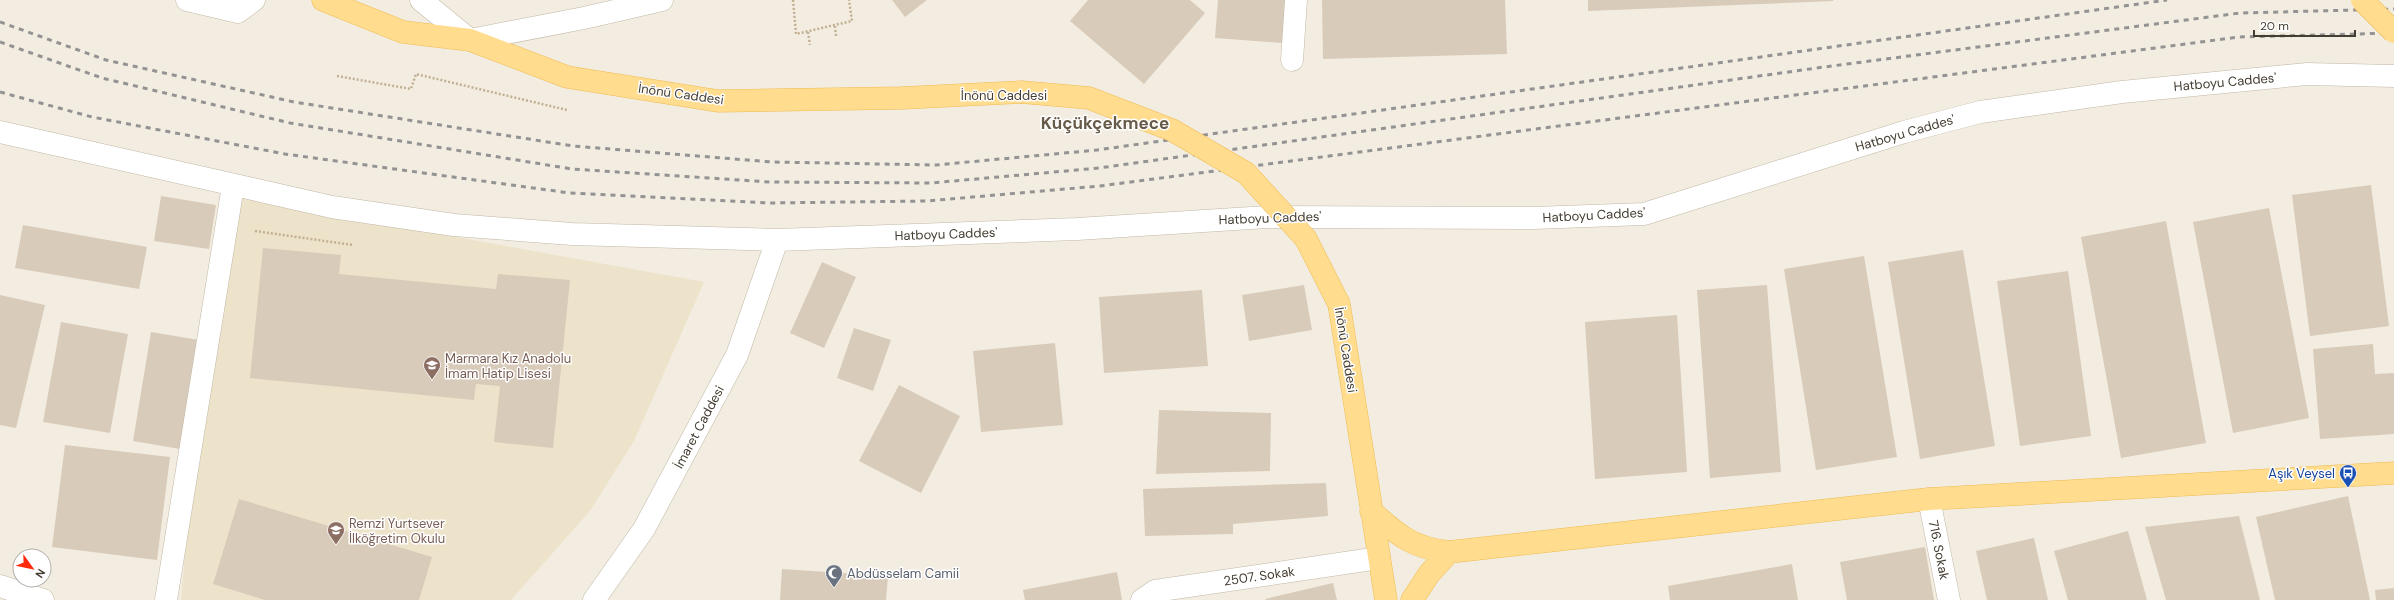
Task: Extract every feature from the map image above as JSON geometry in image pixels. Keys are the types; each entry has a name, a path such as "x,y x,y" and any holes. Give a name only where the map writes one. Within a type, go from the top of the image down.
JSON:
{"main road":[{"name":"İnönü Caddesi","path":"323,0 403,32 470,40 567,76 718,101 902,98 1021,92 1089,98 1172,130 1246,173 1306,239 1339,304 1386,600"},
{"path":"2362,0 2394,32"},
{"path":"1371,511 1393,531 1411,543 1428,550 1449,552 1929,499 2394,473"},
{"path":"1412,600 1429,574 1449,552"}],"street":[{"path":"187,0 238,12 254,0"},
{"path":"421,0 470,40 584,18 662,0"},
{"path":"1292,60 1296,0"},
{"name":"Hatboyu Caddes'","path":"0,132 233,186 332,207 454,225 572,234 777,240 1077,229 1267,217 1534,218 1644,214 1904,132 1980,112 2122,92 2307,74 2394,76"},
{"path":"166,600 233,186"},
{"name":"İmaret Caddesi","path":"594,600 644,529 738,355 777,240"},
{"name":"716. Sokak","path":"1929,499 1949,600"},
{"name":"2507. Sokak","path":"1142,600 1155,591 1379,558"},
{"path":"0,586 43,600"}],"path":[{"path":"793,0 796,34 852,21 849,0"},
{"path":"835,26 836,36"},
{"path":"808,32 810,45"},
{"path":"337,76 411,88 416,74 567,110"},
{"path":"226,226 353,245"}],"shaded area":[{"name":"Marmara Kız Anadolu İmam Hatip Lisesi","path":"236,197 704,282 634,441 590,511 511,600 181,600 198,408"}],"building":[{"path":"892,0 927,0 905,17"},
{"path":"1088,0 1190,0 1205,13 1144,84 1070,21"},
{"path":"1218,0 1286,0 1283,43 1215,38"},
{"path":"1322,0 1505,0 1507,54 1323,59"},
{"path":"1588,0 1833,0 1833,1 1588,11"},
{"path":"2371,185 2389,326 2310,336 2292,195"},
{"path":"161,196 216,205 209,249 154,241"},
{"path":"2269,208 2309,418 2233,433 2193,222"},
{"path":"2166,221 2206,443 2121,458 2081,237"},
{"path":"23,225 147,247 139,289 15,268"},
{"path":"263,248 341,255 339,274 496,289 498,274 570,280 553,448 494,442 500,386 476,384 474,400 250,378"},
{"path":"1963,250 1995,446 1920,459 1888,262"},
{"path":"1864,256 1897,457 1816,470 1784,269"},
{"path":"822,262 856,277 824,348 790,333"},
{"path":"2068,271 2091,436 2020,446 1997,281"},
{"path":"1304,285 1312,330 1249,341 1242,295"},
{"path":"1767,285 1781,472 1710,478 1697,290"},
{"path":"1202,290 1208,366 1104,373 1099,297"},
{"path":"0,295 45,305 16,428 0,425"},
{"path":"1677,315 1687,472 1595,479 1585,322"},
{"path":"61,322 128,334 110,433 43,422"},
{"path":"854,328 891,340 873,391 837,378"},
{"path":"151,332 199,340 180,449 133,441"},
{"path":"1055,343 1063,425 981,432 973,351"},
{"path":"2373,344 2375,374 2394,373 2394,434 2320,439 2313,349"},
{"path":"899,385 960,416 921,493 859,461"},
{"path":"1159,410 1271,413 1270,471 1156,474"},
{"path":"65,445 170,457 157,560 52,547"},
{"path":"1326,483 1328,516 1233,524 1233,534 1145,536 1143,489"},
{"path":"2348,496 2370,600 2275,600 2256,517"},
{"path":"239,499 432,557 419,600 265,600 213,584"},
{"path":"2239,516 2260,600 2166,600 2145,527"},
{"path":"2128,531 2147,600 2068,600 2054,551"},
{"path":"2034,538 2048,600 1987,600 1976,551"},
{"path":"1925,547 1934,600 1847,600 1840,562"},
{"path":"1792,564 1798,600 1670,600 1668,586"},
{"name":"Abdüsselam Camii","path":"782,569 888,576 886,600 780,600"},
{"path":"1117,572 1122,600 1025,600 1023,590"},
{"path":"1333,583 1337,600 1265,599"},
{"path":"2394,588 2394,600 2376,600 2375,590"}],"railway":[{"path":"0,22 106,60 294,102 573,146 772,162 936,165 1097,150 2167,0"},
{"path":"0,42 102,78 290,123 572,169 770,182 931,183 1099,168 1824,67 2240,13 2394,9"},
{"path":"0,92 92,117 285,154 570,193 768,203 927,201 1100,186 2239,37 2394,33"}],"place":[{"name":"Marmara Kız Anadolu İmam Hatip Lisesi","path":"432,380"},
{"name":"Aşık Veysel","path":"2348,488"},
{"name":"Remzi Yurtsever İlköğretim Okulu","path":"336,545"},
{"name":"Abdüsselam Camii","path":"834,588"}],"district":[{"name":"Küçükçekmece","path":"1105,123"}]}
